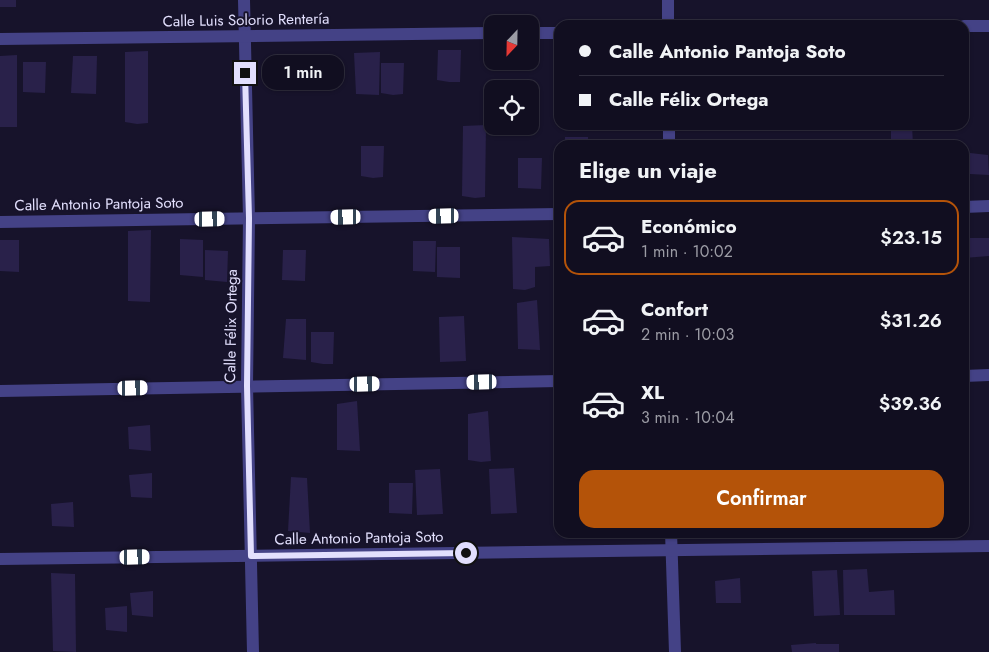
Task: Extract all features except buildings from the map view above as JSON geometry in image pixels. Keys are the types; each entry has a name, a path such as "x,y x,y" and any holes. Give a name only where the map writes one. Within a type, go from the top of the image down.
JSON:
{"street":[{"name":"Calle Félix Ortega","path":"244,0 249,218 247,386 254,652"},
{"path":"668,0 668,20"},
{"path":"969,26 989,26"},
{"path":"539,33 554,33"},
{"name":"Calle Luis Solorio Rentería","path":"0,39 484,34"},
{"path":"969,207 989,206"},
{"name":"Calle Antonio Pantoja Soto","path":"0,222 554,214"},
{"path":"969,376 989,375"},
{"path":"0,390 554,381"},
{"path":"672,538 675,652"},
{"name":"Calle Antonio Pantoja Soto","path":"0,559 989,546"}],"route":[{"path":"245,73 249,218 247,386 251,556 466,553"}]}
